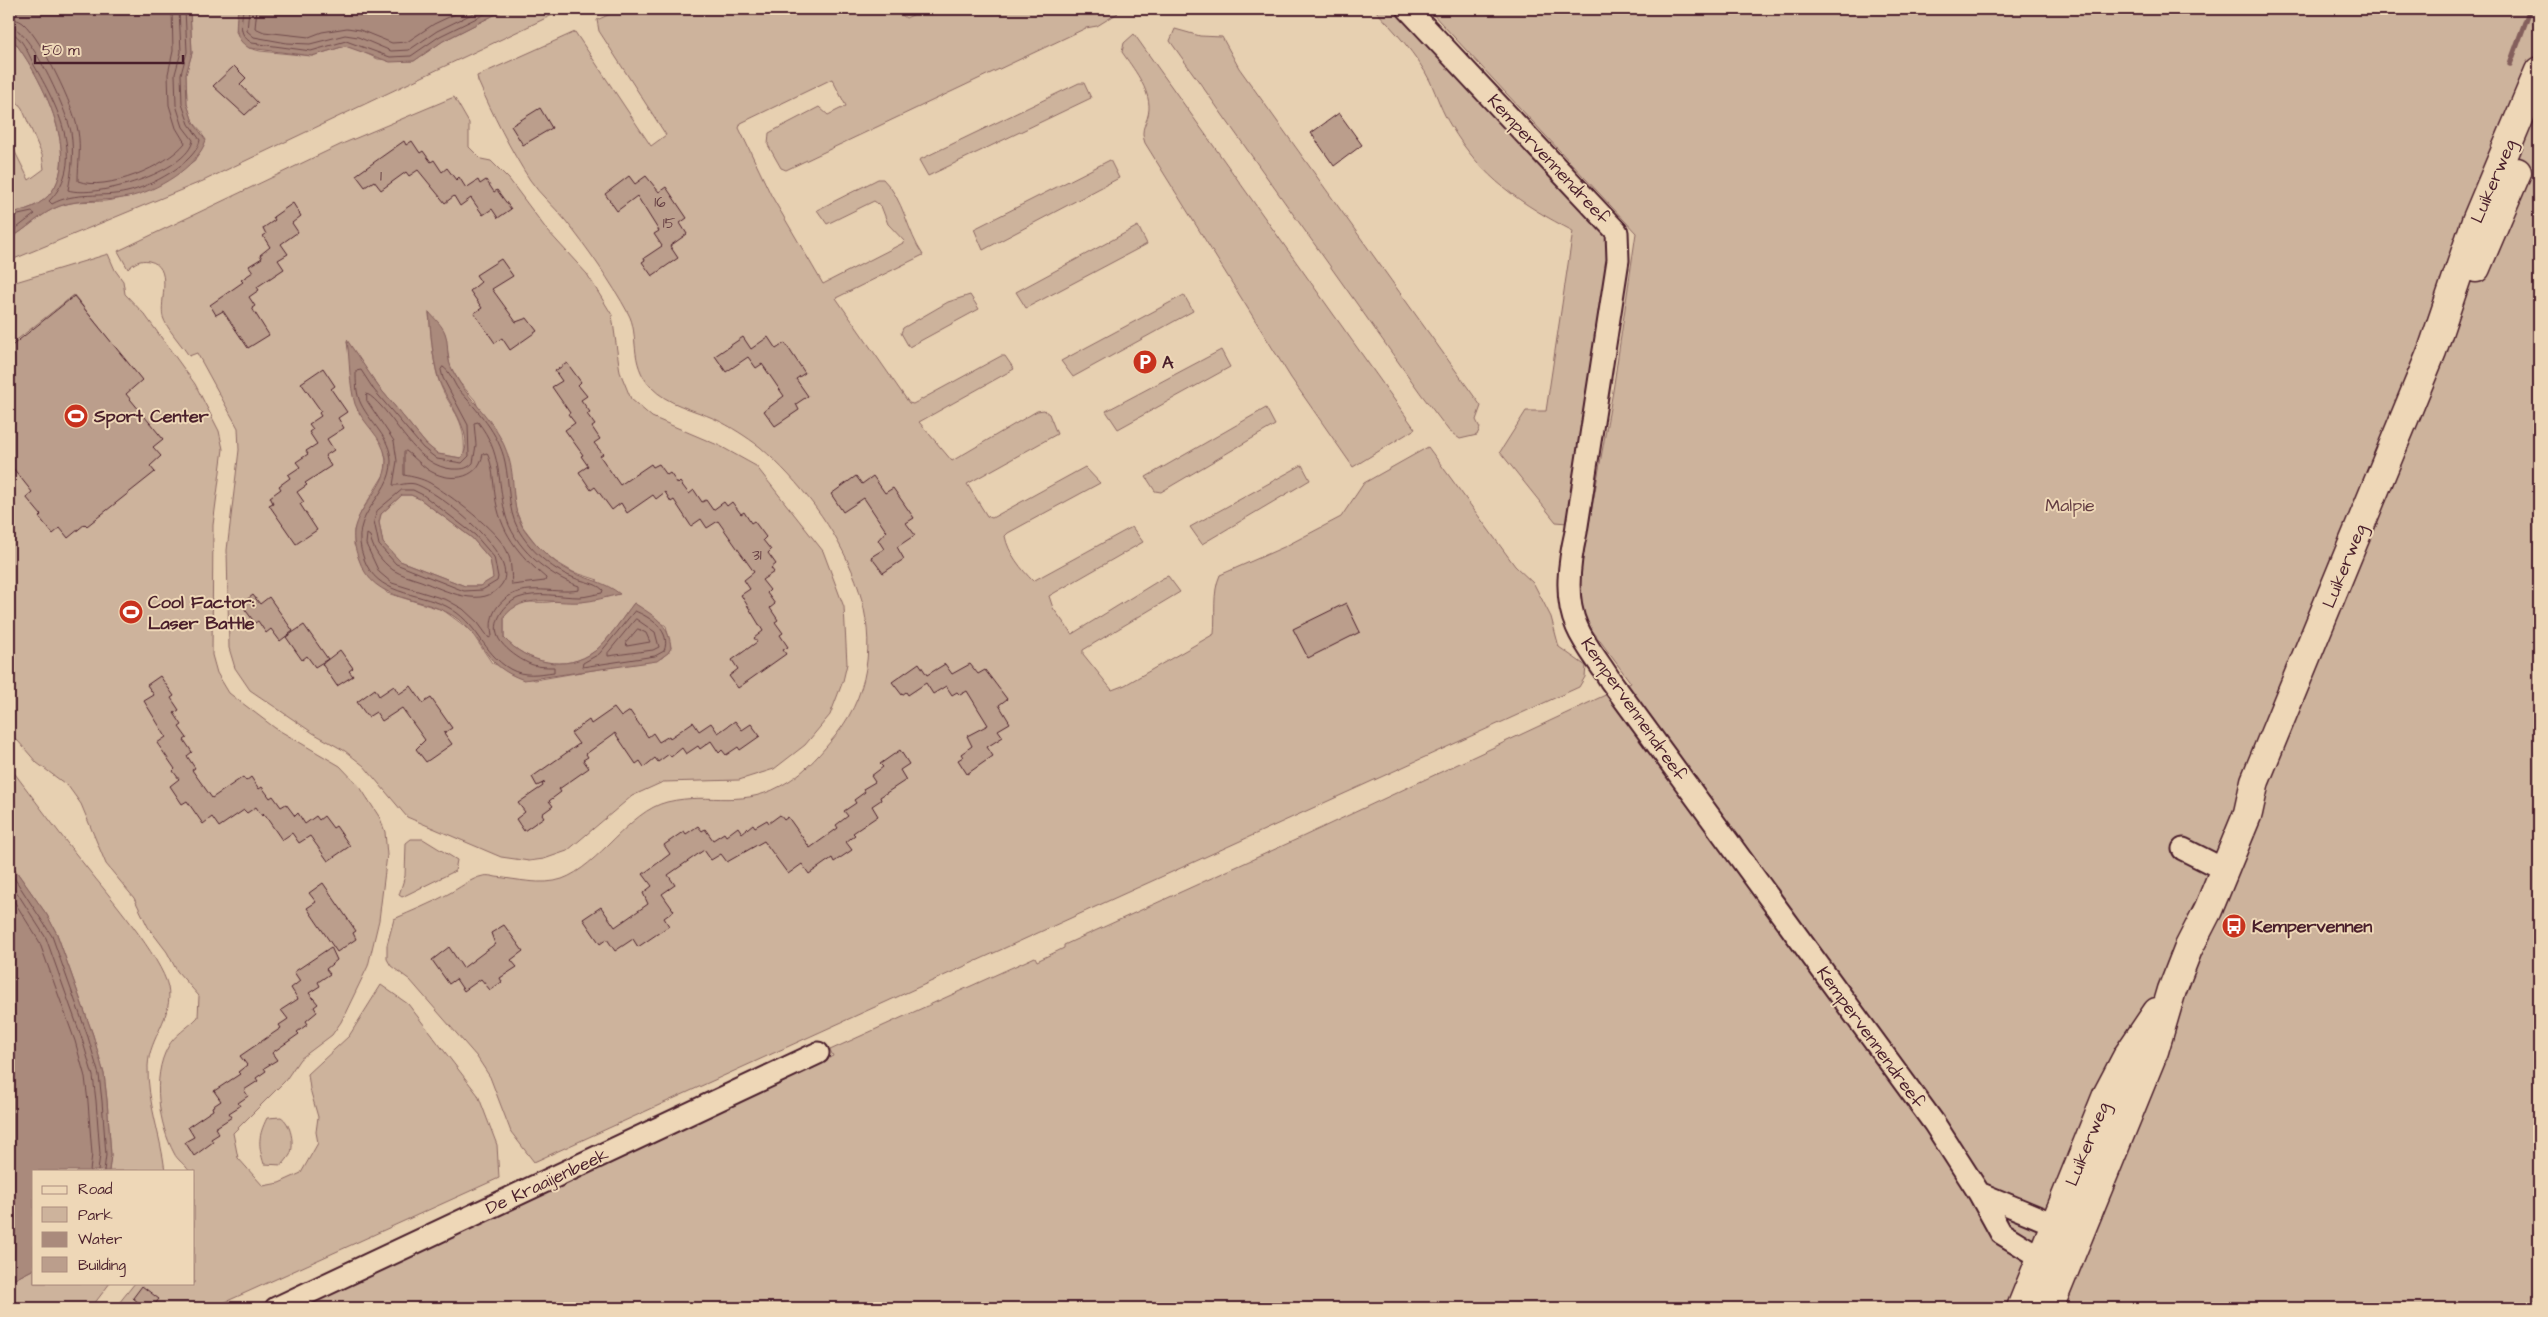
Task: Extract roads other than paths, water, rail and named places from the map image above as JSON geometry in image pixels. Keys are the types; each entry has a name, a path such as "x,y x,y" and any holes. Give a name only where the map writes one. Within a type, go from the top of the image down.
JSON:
{"main road":[{"name":"Luikerweg","path":"2049,1308 2154,1051 2172,990 2188,950 2208,910 2217,866 2248,813 2255,781 2432,351 2476,221 2539,71"},
{"name":"Luikerweg","path":"2432,351 2467,288 2539,117"},
{"name":"Luikerweg","path":"2021,1308 2107,1095 2128,1055 2172,990"}],"street":[{"name":"Kempervennendreef","path":"1408,9 1617,232 1618,260 1569,562 1572,606 1577,628 1610,680 1934,1124 1979,1194 2001,1233 2042,1258"},
{"path":"2183,849 2217,866"},
{"name":"De Kraaijenbeek","path":"276,1308 818,1054"},
{"path":"1979,1194 2054,1224 2073,1251 2042,1258"}],"water":[{"path":"9,9 190,9 192,53 186,74 187,104 193,122 206,140 194,160 174,177 139,194 60,206 47,212 9,239 9,213 38,204 55,186 61,163 59,136 51,107 24,55 9,35"},
{"path":"238,9 506,9 443,41 414,61 390,62 345,46 312,56 249,48 238,36 236,26"},
{"path":"429,312 445,333 449,363 457,379 490,421 504,445 511,468 515,504 524,529 534,542 558,564 572,572 603,584 620,594 581,602 539,601 520,604 504,617 504,638 513,647 535,659 547,662 572,662 584,658 600,647 634,603 664,626 670,639 671,648 668,653 657,661 524,680 500,668 459,620 431,606 388,592 376,584 366,573 356,550 354,531 361,513 382,478 386,459 381,444 362,418 355,404 347,340 378,386 426,444 438,454 461,458 465,449 466,439 463,428 438,377 433,353","holes":["402,495 411,495 420,499 472,538 490,559 493,578 480,586 465,586 400,561 383,543 379,522 381,514"]},
{"path":"9,861 47,915 57,934 93,1035 104,1074 111,1155 109,1170 32,1170 32,1270 9,1282"}],"waterway":[{"path":"2510,64 2530,9"}],"place":[{"name":"A","path":"1145,362"},
{"name":"Sport Center","path":"76,416"},
{"name":"Cool Factor: Laser Battle","path":"131,612"},
{"name":"Kempervennen","path":"2234,926"}],"park label":[{"name":"Malpie","path":"2070,505"}]}
